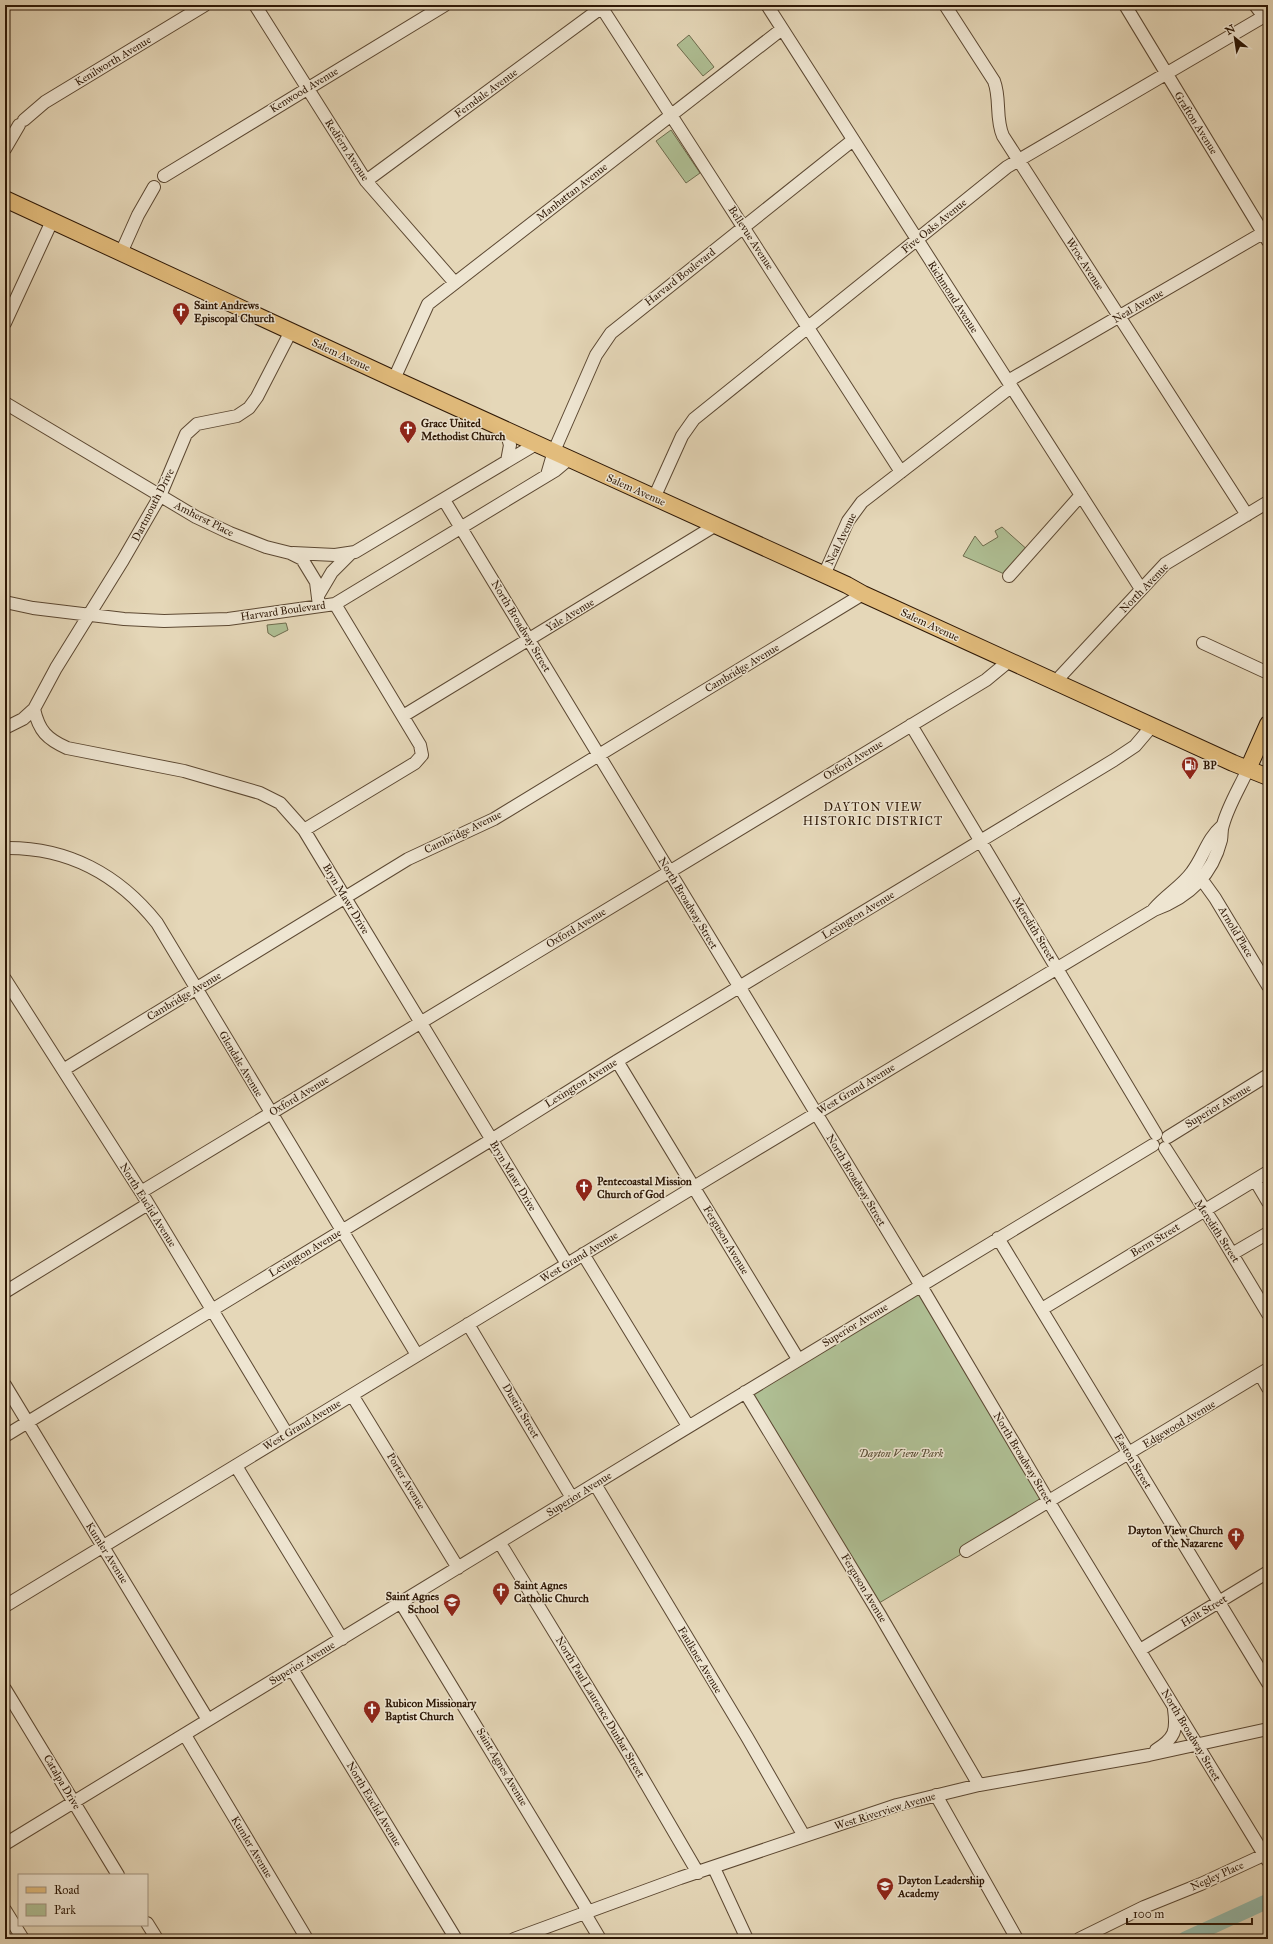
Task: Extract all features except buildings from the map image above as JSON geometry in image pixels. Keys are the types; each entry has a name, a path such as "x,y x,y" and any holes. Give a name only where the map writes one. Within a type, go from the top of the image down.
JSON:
{"main road":[{"name":"Salem Avenue","path":"5,199 506,431 554,451 1152,726 1268,777"},
{"name":"West Grand Avenue","path":"1248,769 1268,724"}],"street":[{"name":"Kenilworth Avenue","path":"5,149 22,123 45,102 205,5"},
{"name":"Redfern Avenue","path":"255,5 366,181 455,284"},
{"name":"Kenwood Avenue","path":"164,176 445,5"},
{"name":"Richmond Avenue","path":"767,5 916,240 1141,589"},
{"name":"Wroe Avenue","path":"945,5 994,81 998,95 999,128 1247,515"},
{"name":"Grafton Avenue","path":"1125,5 1266,234"},
{"path":"1255,5 1266,16"},
{"name":"Bellevue Avenue","path":"603,6 901,472"},
{"name":"Ferndale Avenue","path":"366,181 603,6"},
{"name":"Five Oaks Avenue","path":"654,498 688,425 715,401 1007,167 1266,16"},
{"name":"Manhattan Avenue","path":"394,379 428,304 782,29"},
{"name":"Harvard Boulevard","path":"547,475 554,451 596,355 611,333 853,140"},
{"path":"121,253 138,215 154,187"},
{"path":"6,320 52,221"},
{"name":"Neal Avenue","path":"824,575 848,521 857,508 1009,384 1120,317 1266,234"},
{"name":"Dartmouth Drive","path":"34,709 56,668 90,615 160,496 186,434 197,424 237,416 249,408 257,398 291,331"},
{"name":"Amherst Place","path":"5,403 196,517 230,533 266,547 290,553 302,559 311,571 319,600"},
{"path":"506,431 510,445 507,461"},
{"name":"Harvard Boulevard","path":"319,600 332,572 350,554 444,500 536,444"},
{"name":"Harvard Boulevard","path":"5,602 33,608 124,620 194,621 262,615 319,600 335,604 547,475 569,459"},
{"path":"1009,576 1081,495"},
{"name":"North Broadway Street","path":"444,500 815,1114 921,1286 1049,1502 1197,1745 1267,1856"},
{"name":"North Avenue","path":"1056,681 1165,564 1268,502"},
{"name":"Yale Avenue","path":"403,716 716,525"},
{"name":"Harvard Boulevard","path":"290,553 335,555 350,554"},
{"name":"Cambridge Avenue","path":"63,1070 428,849 494,819 863,594"},
{"path":"304,830 418,760 422,755 421,748 410,728 335,604"},
{"path":"1203,644 1268,673"},
{"name":"Oxford Avenue","path":"141,1192 986,680 1009,660"},
{"path":"5,728 23,719 34,709"},
{"name":"Bryn Mawr Drive","path":"34,709 37,722 43,731 52,741 67,748 184,771 260,792 280,803 304,830 566,1264"},
{"name":"Meredith Street","path":"911,725 1160,1141 1232,1254 1268,1314"},
{"name":"Lexington Avenue","path":"5,1436 491,1140 738,987 1135,746 1152,726"},
{"name":"West Grand Avenue","path":"5,1606 566,1264 1154,910 1172,903 1189,892 1202,880 1221,841 1222,826 1248,769"},
{"name":"West Grand Avenue","path":"1154,910 1193,872 1214,833 1222,826"},
{"name":"Glendale Avenue","path":"5,848 38,850 72,859 97,870 127,890 141,903 157,923 417,1355"},
{"name":"Arnold Place","path":"1202,880 1214,896 1268,986"},
{"name":"North Euclid Avenue","path":"5,979 141,1192 287,1434"},
{"name":"Ferguson Avenue","path":"617,1061 798,1359"},
{"name":"Superior Avenue","path":"5,1844 500,1543 798,1359 1268,1075"},
{"name":"Berm Street","path":"1042,1309 1268,1172"},
{"path":"1255,1180 1268,1202"},
{"path":"5,1292 148,1204"},
{"path":"1232,1254 1268,1233"},
{"name":"Easton Street","path":"998,1238 1268,1683"},
{"path":"583,1254 688,1426"},
{"name":"Dustin Street","path":"468,1324 572,1498"},
{"path":"1264,1372 1268,1388"},
{"name":"Edgewood Avenue","path":"966,1551 1264,1372"},
{"name":"Kumler Avenue","path":"5,1385 208,1720"},
{"name":"Ferguson Avenue","path":"745,1392 880,1615 979,1785"},
{"name":"Porter Avenue","path":"352,1395 458,1568"},
{"path":"236,1466 342,1639"},
{"name":"Faulkner Avenue","path":"595,1484 762,1762 804,1836"},
{"name":"North Paul Laurence Dunbar Street","path":"500,1543 628,1753 698,1873"},
{"name":"Holt Street","path":"1140,1650 1268,1572"},
{"name":"Saint Agnes Avenue","path":"401,1602 586,1911 600,1939"},
{"name":"North Euclid Avenue","path":"292,1669 456,1939"},
{"name":"Catalpa Drive","path":"5,1689 117,1874"},
{"path":"1149,1755 1169,1742 1174,1735 1176,1722 1173,1704"},
{"name":"West Riverview Avenue","path":"514,1939 586,1911 898,1805 979,1785 1149,1755 1268,1729"},
{"name":"Kumler Avenue","path":"185,1735 307,1939"},
{"path":"936,1795 1018,1939"},
{"name":"Negley Place","path":"1079,1939 1144,1907 1267,1856"},
{"path":"714,1868 747,1939"},
{"path":"5,1910 23,1939"},
{"path":"148,1925 157,1939"}],"green space":[{"path":"689,35 714,67 703,76 677,45"},
{"path":"671,130 700,173 686,183 656,141"},
{"path":"1002,527 1030,552 1009,576 963,556 975,536 983,546 998,537 995,531"},
{"path":"286,623 288,630 274,637 268,633 267,625"},
{"name":"Dayton View Park","path":"921,1286 1049,1502 874,1606 745,1392"}],"waterway":[{"path":"1185,1939 1268,1901"}],"place":[{"name":"Saint Andrews Episcopal Church","path":"181,326"},
{"name":"Grace United Methodist Church","path":"408,444"},
{"name":"BP","path":"1190,780"},
{"name":"Pentecoastal Mission Church of God","path":"584,1202"},
{"name":"Dayton View Church of the Nazarene","path":"1236,1551"},
{"name":"Saint Agnes Catholic Church","path":"501,1606"},
{"name":"Saint Agnes School","path":"452,1617"},
{"name":"Rubicon Missionary Baptist Church","path":"372,1724"},
{"name":"Dayton Leadership Academy","path":"885,1901"}],"district":[{"name":"DAYTON VIEW HISTORIC DISTRICT","path":"873,814"}]}
